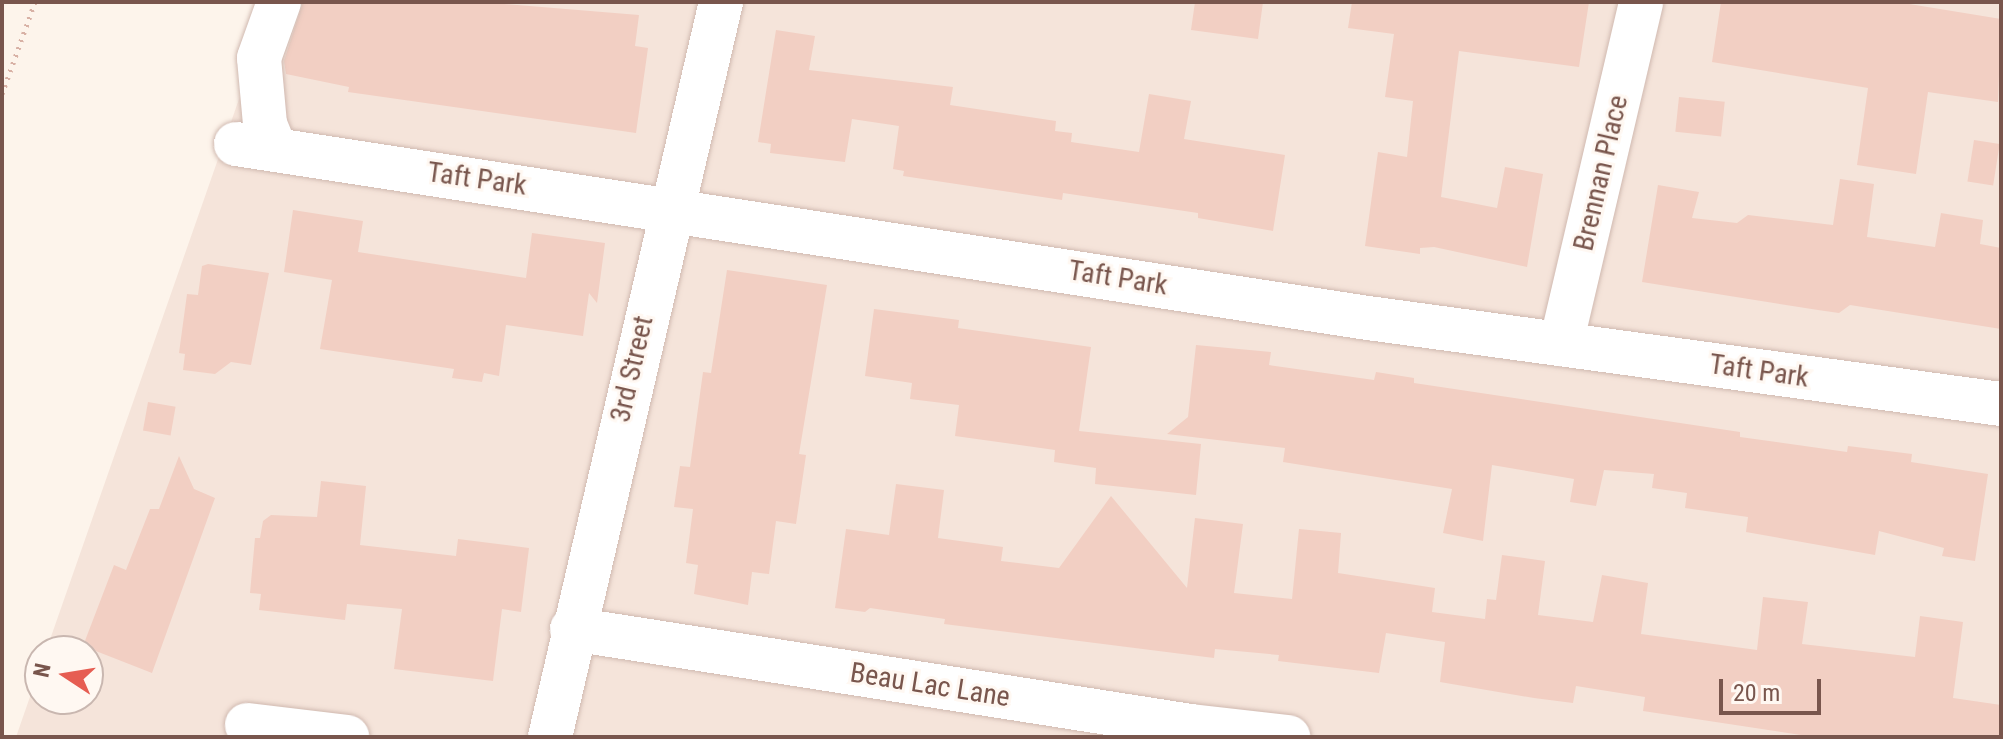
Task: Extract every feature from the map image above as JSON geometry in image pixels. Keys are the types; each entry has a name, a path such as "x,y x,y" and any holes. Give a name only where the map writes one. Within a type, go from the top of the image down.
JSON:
{"street":[{"name":"Taft Park","path":"279,2 259,58 265,124 256,147 1561,344 2001,404"},
{"name":"3rd Street","path":"550,737 572,629 721,2"},
{"name":"Brennan Place","path":"1561,344 1641,2"},
{"name":"Beau Lac Lane","path":"572,629 1191,726 1288,737"},
{"path":"247,725 347,737"}],"path":[{"path":"2,94 35,2"}],"shaded area":[{"path":"273,2 2001,2 2001,737 16,737 24,714 104,715 104,635 52,635"}],"building":[{"path":"303,2 480,2 639,15 635,46 648,48 636,133 348,92 349,87 286,74 284,61"},
{"path":"1195,2 1263,2 1258,39 1191,30"},
{"path":"1352,2 1589,2 1579,67 1459,51 1441,197 1497,208 1505,167 1543,174 1527,267 1434,247 1420,248 1420,254 1365,246 1378,152 1407,157 1413,101 1385,97 1394,34 1348,28"},
{"path":"1721,2 1897,2 2001,19 1998,102 1928,92 1916,174 1857,165 1868,88 1712,62"},
{"path":"776,30 815,36 809,70 953,87 950,105 1056,121 1055,131 1072,133 1071,142 1139,152 1149,94 1191,101 1184,139 1285,155 1273,231 1198,218 1198,213 1063,193 1062,200 903,176 904,171 893,169 899,126 852,119 845,162 770,153 771,144 758,142"},
{"path":"1679,97 1725,102 1721,137 1675,132"},
{"path":"1974,140 2000,144 1993,186 1967,181"},
{"path":"1840,179 1874,184 1867,237 1935,247 1941,213 1983,220 1980,244 2001,248 2001,329 1850,305 1839,313 1642,282 1658,185 1699,192 1692,218 1737,223 1748,215 1833,225"},
{"path":"293,210 363,221 358,252 526,278 532,233 605,243 597,303 589,293 583,336 506,325 499,376 484,373 482,382 452,378 454,369 320,349 332,280 284,272"},
{"path":"208,264 269,273 251,365 231,362 215,374 183,370 185,354 179,353 187,294 198,295 202,266"},
{"path":"727,270 827,285 799,454 806,455 796,524 776,521 769,574 752,572 748,605 694,594 698,565 686,563 693,509 674,507 680,466 690,467 703,372 711,373"},
{"path":"874,309 959,320 958,328 1091,347 1079,431 1201,444 1196,495 1095,484 1096,468 1054,462 1055,450 955,436 959,405 910,399 912,383 865,376"},
{"path":"1196,345 1271,352 1269,365 1374,380 1376,372 1414,378 1414,383 1740,432 1740,437 1847,452 1848,446 1912,454 1911,462 1988,474 1975,561 1942,556 1944,548 1879,531 1875,555 1746,532 1748,517 1685,508 1687,493 1652,488 1654,474 1604,470 1596,506 1570,502 1574,479 1492,465 1483,541 1443,533 1452,489 1283,462 1285,448 1167,434 1188,417"},
{"path":"148,402 176,407 171,435 143,431"},
{"path":"179,456 194,489 215,498 152,673 104,654 104,635 87,635 114,565 126,570 150,509 159,509"},
{"path":"321,481 366,486 360,545 456,556 458,539 529,548 521,612 502,609 493,681 394,669 402,609 347,604 345,620 259,610 261,594 250,593 255,538 260,538 263,521 271,515 317,517"},
{"path":"896,484 944,490 938,538 1003,547 1001,561 1059,568 1111,496 1187,588 1195,518 1243,524 1234,593 1292,599 1299,529 1341,533 1338,573 1435,588 1432,612 1485,619 1487,599 1496,600 1502,555 1545,561 1538,615 1593,622 1602,575 1648,583 1641,634 1757,650 1763,597 1808,602 1802,644 1915,657 1920,616 1963,622 1953,698 2001,705 2001,737 1814,737 1643,711 1645,697 1576,686 1573,703 1534,698 1440,682 1445,642 1386,633 1379,673 1278,661 1279,655 1215,649 1214,658 944,624 945,619 870,608 865,612 835,608 846,529 889,535"}]}
